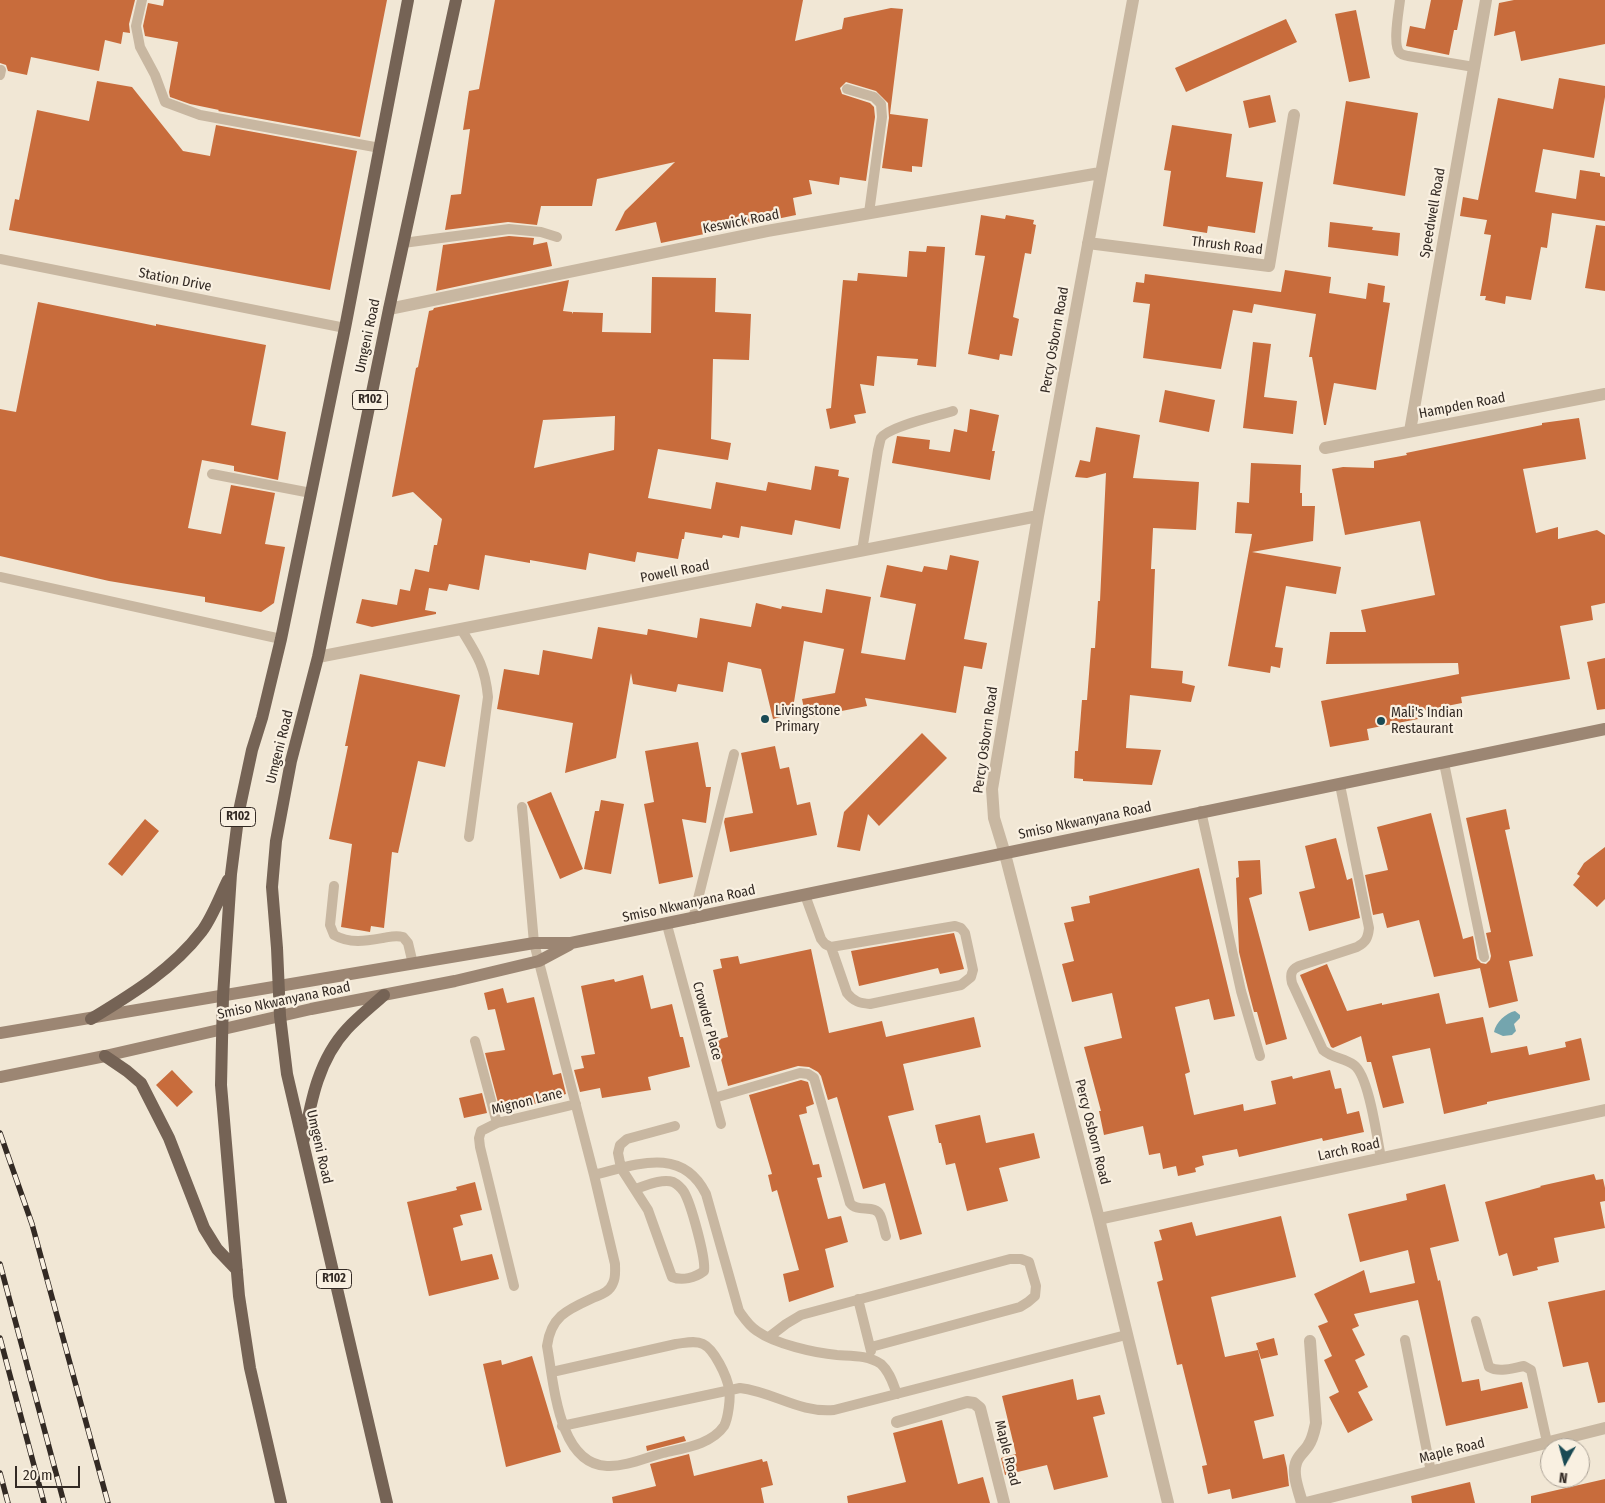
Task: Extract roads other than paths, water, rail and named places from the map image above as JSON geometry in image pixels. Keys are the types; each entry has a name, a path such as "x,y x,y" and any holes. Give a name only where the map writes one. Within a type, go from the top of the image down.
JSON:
{"main road":[{"name":"Umgeni Road","path":"281,1503 250,1368 239,1296 221,1085 223,996 231,874 239,812 252,750 262,718 281,639 345,328 408,0"},
{"name":"Umgeni Road","path":"386,1503 287,1074 280,1016 272,888 276,841 292,761 318,657 389,309 456,0"},
{"path":"91,1019 142,987 177,960 203,930 231,874"},
{"path":"303,1146 316,1085 328,1055 347,1029 384,995"},
{"path":"105,1056 128,1071 141,1083 170,1138 204,1228 217,1249 237,1270"}],"street":[{"name":"Percy Osborn Road","path":"1133,0 1038,516 992,789 994,818 1005,854 1099,1219 1168,1503"},
{"name":"Speedwell Road","path":"1410,431 1486,0"},
{"name":"Thrush Road","path":"1088,243 1269,266 1294,115"},
{"name":"Keswick Road","path":"389,309 768,231 1100,173"},
{"name":"Hampden Road","path":"1325,448 1605,394"},
{"name":"Powell Road","path":"318,657 1038,516"},
{"name":"Smiso Nkwanyana Road","path":"0,1033 534,944 571,943 1201,812 1340,785 1605,728"},
{"name":"Smiso Nkwanyana Road","path":"0,1077 69,1064 280,1016 455,981 539,961 571,943"},
{"name":"Larch Road","path":"1099,1219 1605,1110"},
{"path":"1302,1503 1295,1473 1296,1464 1310,1445 1316,1423 1310,1340"},
{"name":"Maple Road","path":"897,1422 967,1402 974,1403 980,1408 1004,1503"},
{"name":"Maple Road","path":"1564,1438 1605,1428"},
{"name":"Maple Road","path":"1306,1503 1540,1444"}],"lane":[{"path":"142,0 136,26 140,47 155,75 165,102 200,115 380,148"},
{"path":"1400,0 1396,47 1400,53 1474,67"},
{"path":"846,88 874,97 881,104 882,117 869,213"},
{"path":"403,243 509,229 541,232 557,237"},
{"name":"Station Drive","path":"0,259 345,328"},
{"path":"862,551 878,450 882,438 889,431 901,426 953,411"},
{"path":"212,474 311,493"},
{"path":"0,577 281,639"},
{"path":"460,629 480,660 486,680 488,697 469,837"},
{"path":"693,919 734,754"},
{"path":"1444,763 1484,958"},
{"path":"1340,785 1369,928 1368,937 1365,942 1357,947 1299,966 1293,969 1290,975 1322,1050 1328,1055 1353,1064 1360,1071 1366,1086 1382,1158"},
{"name":"Mignon Lane","path":"514,1286 479,1138 481,1131 498,1123 576,1104 534,944 522,807"},
{"path":"1201,812 1241,991 1260,1056"},
{"path":"334,886 330,925 334,935 344,940 356,942 392,936 403,937 408,943 413,964"},
{"path":"805,895 821,939 831,947 848,994 852,1000 870,1004 961,986 971,977 973,970 965,933 961,928 955,926 831,947"},
{"name":"Crowder Place","path":"667,924 721,1124"},
{"path":"475,1041 498,1123"},
{"path":"714,1098 800,1073 808,1074 814,1078 850,1203 855,1208 877,1212 880,1215 886,1236"},
{"path":"552,1372 676,1344 698,1342 704,1345 717,1359 730,1389 728,1414 724,1424 717,1433 702,1443 623,1464 607,1466 593,1463 579,1453 562,1426 547,1346 548,1336 553,1324 561,1314 572,1307 606,1293 613,1285 616,1276 615,1264 576,1104"},
{"path":"635,1189 662,1181 672,1182 684,1191 689,1203 705,1265 704,1271 700,1275 680,1280 672,1277 648,1210 621,1168 618,1153 620,1144 627,1138 675,1126"},
{"path":"594,1175 648,1162 665,1162 680,1166 692,1174 706,1194 739,1311 747,1322 757,1331 768,1337 823,1354 871,1359 882,1365 889,1373 897,1394"},
{"path":"768,1337 801,1316 858,1299 1010,1259 1021,1259 1029,1262 1036,1286 1035,1296 1020,1307 871,1347"},
{"path":"858,1299 871,1347 871,1359"},
{"path":"1476,1321 1489,1368 1500,1370 1524,1366 1531,1370 1547,1438"},
{"path":"562,1426 730,1389 752,1389 802,1408 822,1411 834,1410 1126,1335"},
{"path":"1405,1340 1432,1472"}],"water":[{"path":"1515,1011 1520,1015 1520,1018 1514,1024 1516,1031 1512,1035 1503,1036 1494,1032 1502,1019"}],"railway":[{"path":"0,1133 32,1224 108,1503"},
{"path":"0,1264 64,1503"},
{"path":"0,1338 44,1503"},
{"path":"0,1473 8,1503"}],"place":[{"name":"Livingstone Primary","path":"765,719"},
{"name":"Mali's Indian Restaurant","path":"1381,721"}]}
